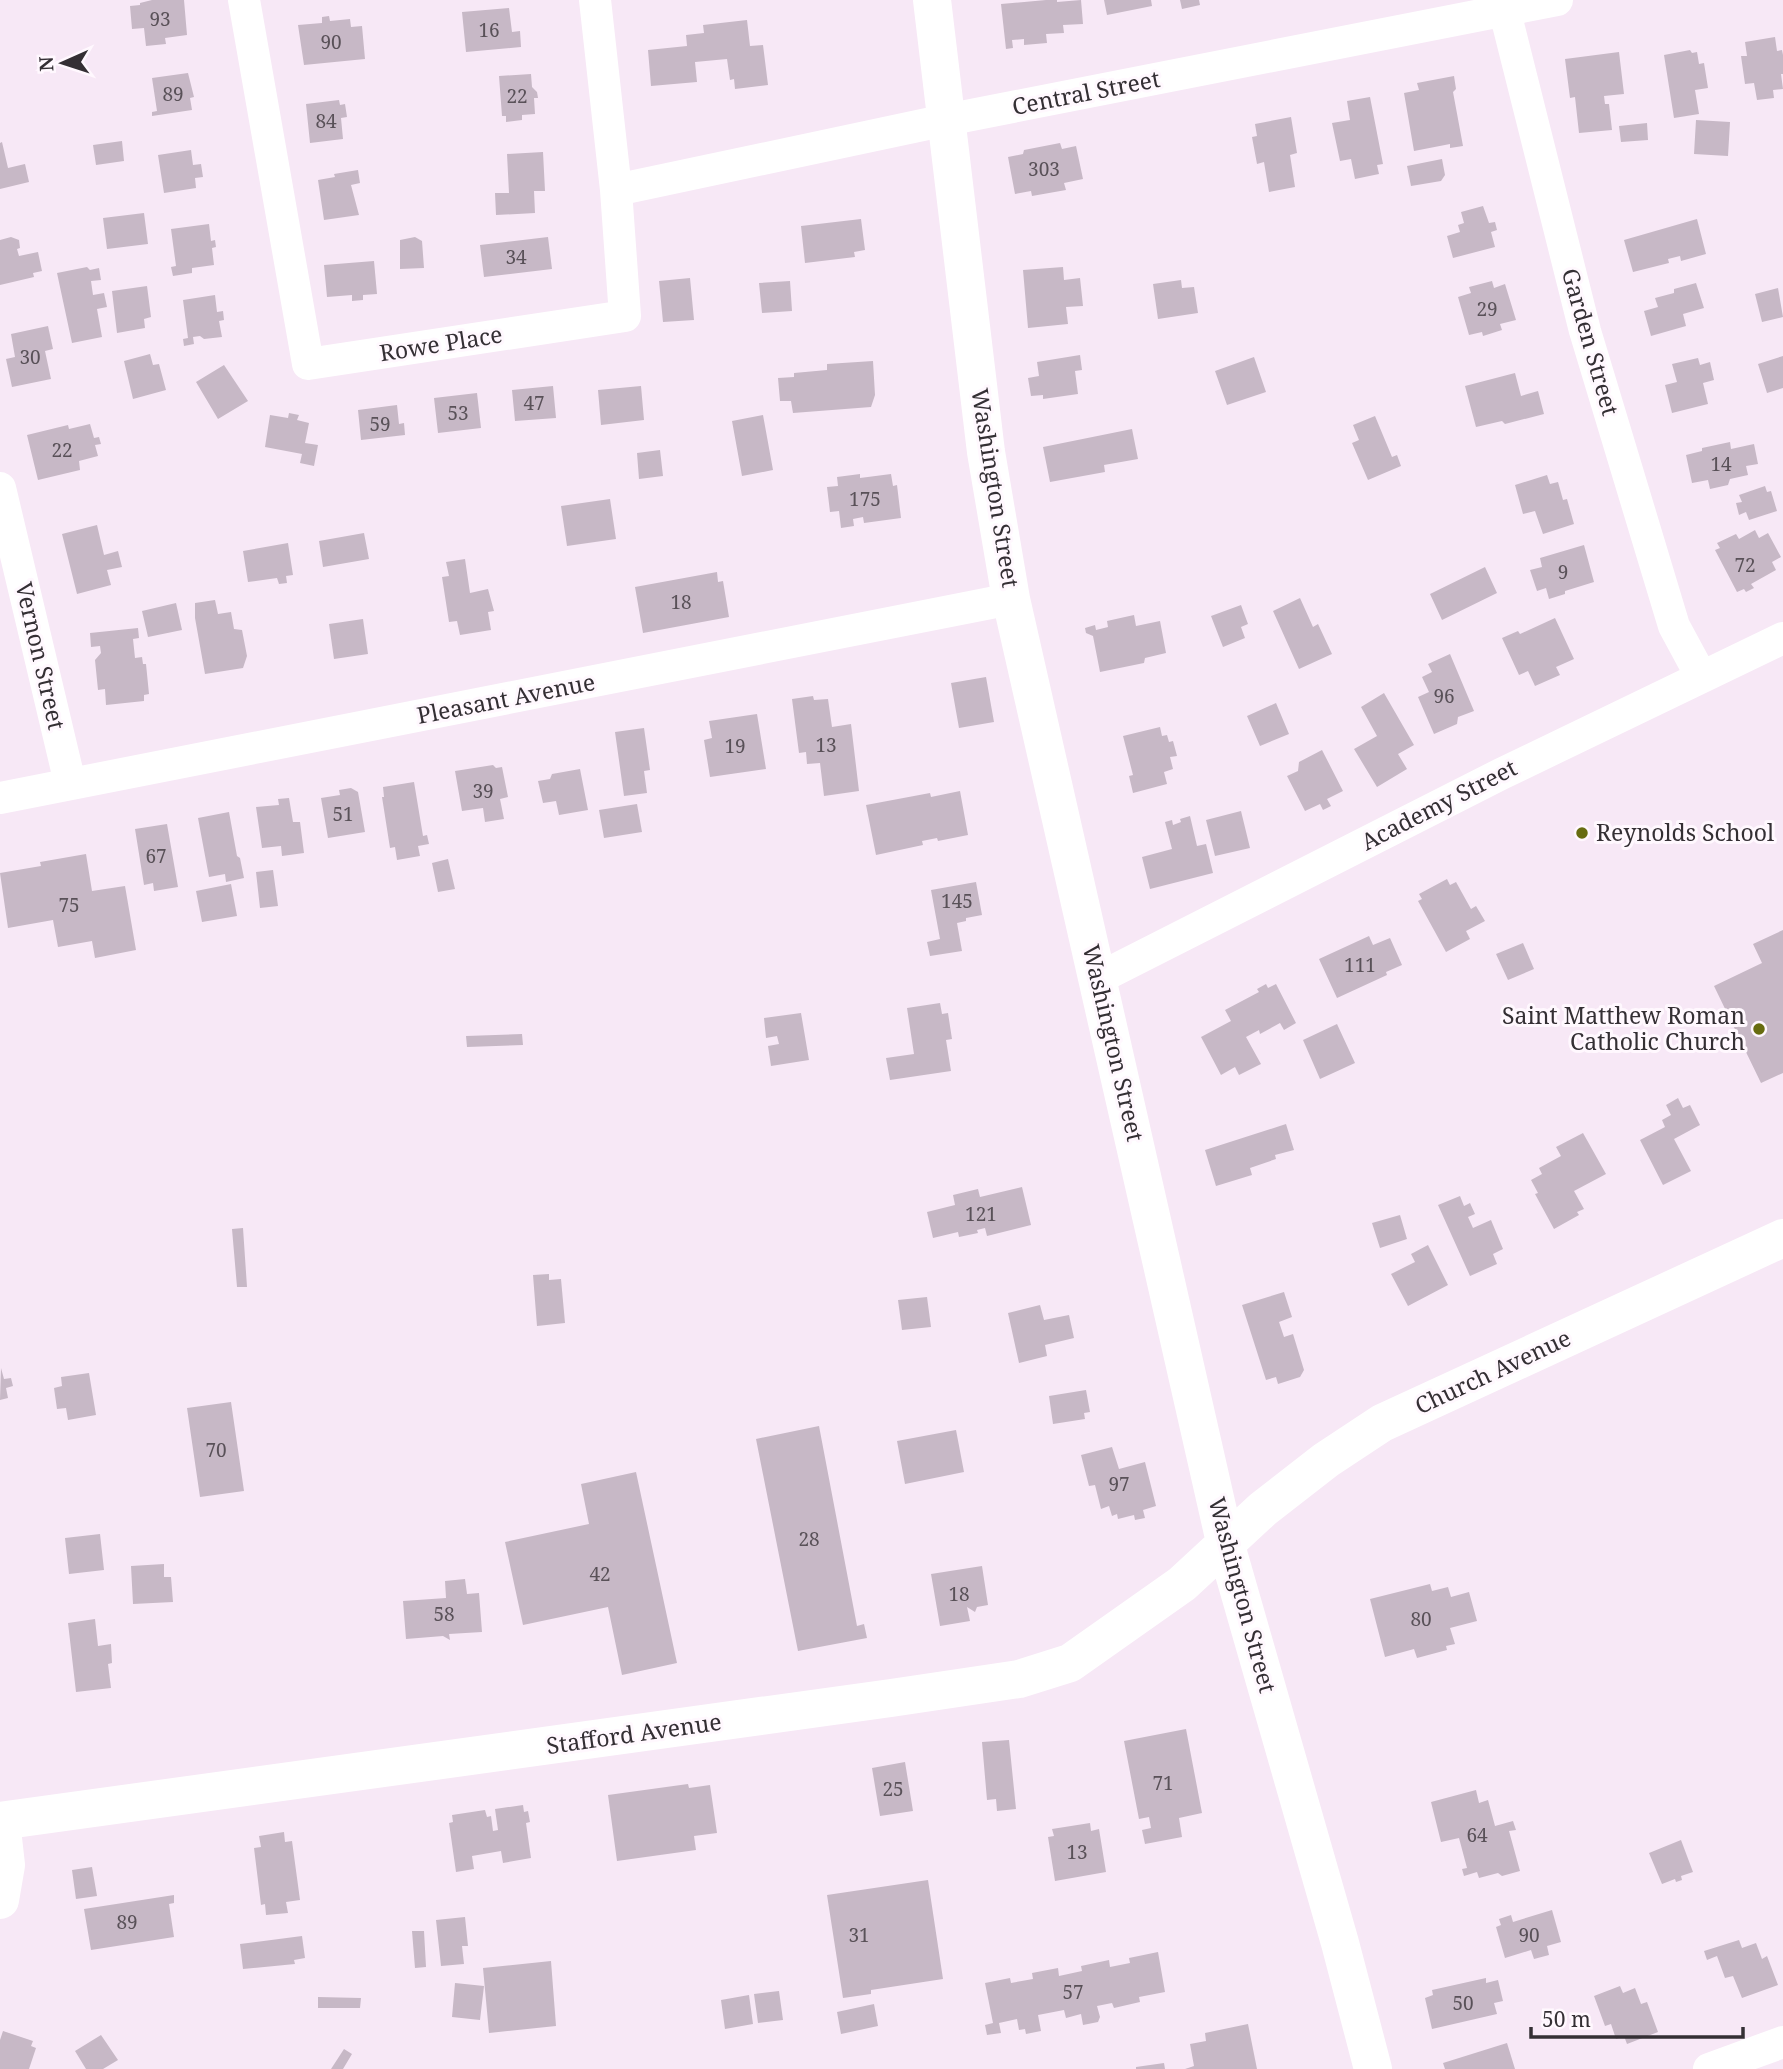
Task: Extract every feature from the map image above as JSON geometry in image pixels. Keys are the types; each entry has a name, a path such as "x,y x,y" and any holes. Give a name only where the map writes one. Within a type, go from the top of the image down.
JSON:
{"main road":[{"name":"Washington Street","path":"933,0 986,452 1012,599 1225,1542 1340,1943 1373,2069"},
{"name":"Church Avenue","path":"1225,1542 1263,1508 1326,1460 1382,1423 1783,1238"},
{"name":"Stafford Avenue","path":"0,1819 799,1712 1019,1679 1070,1663 1182,1584 1225,1542"},
{"path":"0,1819 6,1865 0,1900"}],"street":[{"name":"Rowe Place","path":"244,0 308,364 625,316 616,190 595,0"},
{"name":"Central Street","path":"616,190 1503,5 1557,0"},
{"name":"Garden Street","path":"1503,5 1585,331 1674,626 1701,676"},
{"name":"Vernon Street","path":"0,488 70,783"},
{"name":"Pleasant Avenue","path":"0,798 1012,599"},
{"name":"Academy Street","path":"1099,978 1501,774 1783,638"},
{"path":"1709,2069 1783,2042"}],"building":[{"path":"152,0 184,0 187,35 165,38 166,44 146,46 144,28 132,29 130,6"},
{"path":"1081,0 1083,24 1063,25 1064,33 1046,34 1047,43 1024,45 1024,39 1012,40 1013,48 1006,49 1001,4"},
{"path":"1104,0 1151,0 1152,6 1107,15"},
{"path":"1180,0 1199,0 1200,5 1182,9"},
{"path":"509,8 512,32 520,31 521,47 466,52 462,12"},
{"path":"329,16 330,21 350,19 351,27 362,26 365,59 304,65 298,25 322,23 322,17"},
{"path":"747,20 750,46 763,45 768,85 735,89 734,79 730,80 727,59 695,62 697,82 651,86 648,50 687,46 686,35 704,33 703,25"},
{"path":"1775,37 1777,51 1782,50 1783,55 1783,89 1773,90 1774,98 1757,100 1754,83 1745,84 1741,56 1747,56 1745,42"},
{"path":"1690,50 1692,53 1697,52 1699,64 1704,63 1708,88 1695,90 1699,114 1674,118 1664,55"},
{"path":"1619,52 1624,94 1604,96 1605,104 1609,104 1612,130 1579,133 1575,97 1570,98 1565,59"},
{"path":"188,73 194,97 190,98 192,110 152,116 152,112 157,111 152,78"},
{"path":"531,74 532,87 538,98 534,98 535,114 522,115 522,120 506,122 506,116 502,116 499,76"},
{"path":"1454,76 1456,89 1453,92 1463,146 1450,148 1450,144 1414,151 1404,93 1419,90 1417,83"},
{"path":"1370,97 1383,164 1377,165 1379,174 1355,179 1351,159 1340,161 1332,123 1350,120 1347,101"},
{"path":"339,100 340,105 345,104 347,117 341,118 343,139 310,143 306,104"},
{"path":"1291,117 1297,153 1290,155 1295,187 1269,192 1264,162 1257,164 1252,137 1257,136 1255,124"},
{"path":"1696,120 1730,122 1728,156 1694,154"},
{"path":"1647,123 1648,140 1621,142 1619,126"},
{"path":"122,141 124,161 96,165 93,145"},
{"path":"2,142 8,168 25,164 29,182 0,189"},
{"path":"1060,143 1062,149 1076,146 1083,179 1064,183 1066,190 1032,196 1031,191 1015,194 1008,157 1023,154 1024,150"},
{"path":"191,150 193,165 201,164 203,177 195,178 196,188 164,193 158,155"},
{"path":"543,152 545,191 534,191 535,213 496,215 495,193 509,193 507,154"},
{"path":"1442,159 1445,175 1441,181 1411,186 1407,166"},
{"path":"358,170 360,183 351,185 359,215 324,220 318,180"},
{"path":"1483,206 1489,223 1495,222 1497,230 1491,232 1495,247 1453,258 1447,236 1460,232 1458,225 1464,223 1461,212"},
{"path":"144,213 148,244 107,249 103,218"},
{"path":"861,219 865,250 854,252 855,257 805,263 801,226"},
{"path":"1697,219 1706,254 1681,261 1680,256 1668,259 1669,263 1633,272 1624,240"},
{"path":"209,224 211,241 215,240 216,247 212,248 214,265 192,268 192,273 173,276 171,267 176,266 171,229"},
{"path":"11,237 19,240 19,256 38,252 42,271 33,273 34,277 0,285 0,240"},
{"path":"415,237 422,241 424,268 400,269 400,240"},
{"path":"548,237 552,269 484,277 480,245"},
{"path":"374,261 377,294 363,295 363,300 352,301 352,295 327,297 324,265"},
{"path":"87,267 90,270 99,268 101,280 91,281 93,295 104,293 107,307 97,309 102,337 72,343 57,273"},
{"path":"1063,267 1064,280 1080,278 1083,306 1066,307 1068,324 1028,328 1023,270"},
{"path":"690,278 694,320 663,322 659,281"},
{"path":"1181,280 1182,288 1194,287 1198,313 1158,319 1153,284"},
{"path":"790,281 792,311 762,313 759,283"},
{"path":"1492,281 1494,288 1505,284 1516,320 1500,324 1502,330 1483,336 1482,332 1469,335 1458,297 1471,293 1469,287"},
{"path":"1696,283 1704,308 1683,314 1686,326 1651,336 1644,311 1658,307 1655,298"},
{"path":"147,286 151,317 144,319 145,328 117,333 112,291"},
{"path":"1778,288 1783,317 1762,322 1755,294"},
{"path":"215,295 217,312 223,311 224,320 219,321 222,337 193,337 194,344 184,346 183,339 188,338 183,300"},
{"path":"48,326 53,349 45,351 51,379 12,387 6,359 15,357 11,334"},
{"path":"150,354 153,365 159,364 166,390 133,399 124,361"},
{"path":"1080,355 1082,370 1075,371 1078,394 1043,399 1043,395 1031,396 1028,378 1039,376 1037,362"},
{"path":"1783,356 1783,388 1767,393 1758,364"},
{"path":"1254,357 1266,392 1227,405 1215,371"},
{"path":"1698,358 1700,365 1710,362 1714,380 1703,383 1708,404 1672,413 1665,385 1677,382 1672,364"},
{"path":"873,361 875,395 871,407 793,413 791,401 780,401 778,378 794,377 794,373 827,370 827,364"},
{"path":"224,365 248,401 218,419 196,382"},
{"path":"1515,373 1521,396 1538,391 1544,414 1505,424 1502,421 1476,427 1465,386"},
{"path":"553,386 556,418 515,421 512,390"},
{"path":"641,386 644,420 601,425 598,390"},
{"path":"477,393 481,428 438,433 434,398"},
{"path":"397,405 399,424 404,423 405,435 361,440 358,410"},
{"path":"289,413 299,415 297,420 309,423 305,443 318,445 314,466 300,463 302,454 265,447 270,415 288,418"},
{"path":"763,415 773,470 742,476 732,421"},
{"path":"1375,416 1392,457 1397,455 1401,466 1368,480 1352,443 1359,440 1353,425"},
{"path":"90,424 94,438 99,437 101,444 95,445 98,456 79,461 80,470 38,480 27,435 68,425 69,429"},
{"path":"1132,429 1138,459 1104,465 1105,472 1050,482 1043,447"},
{"path":"1730,442 1731,449 1754,444 1758,464 1746,466 1748,475 1730,479 1728,485 1710,489 1708,480 1692,483 1686,455 1702,451 1702,448"},
{"path":"660,450 663,476 639,479 637,453"},
{"path":"860,474 860,478 891,474 893,486 897,485 901,518 864,523 863,517 853,519 854,526 841,528 839,511 830,512 827,487 838,486 837,477"},
{"path":"1547,475 1550,484 1558,482 1563,500 1567,499 1574,524 1543,534 1535,511 1523,514 1515,485"},
{"path":"1765,486 1767,492 1771,491 1777,511 1749,520 1746,512 1739,515 1736,503 1742,502 1739,495"},
{"path":"610,499 616,539 567,546 561,506"},
{"path":"97,525 104,555 118,551 122,567 107,570 111,585 77,594 62,534"},
{"path":"1755,530 1759,538 1768,533 1781,557 1772,562 1776,570 1751,584 1754,588 1737,592 1715,550 1720,548 1717,543 1736,534 1739,539"},
{"path":"364,533 369,559 323,567 319,541"},
{"path":"288,543 293,575 286,576 287,583 279,584 277,578 248,582 243,551"},
{"path":"1584,545 1594,582 1549,599 1546,588 1537,591 1530,570 1542,567 1540,558"},
{"path":"465,559 470,593 488,589 494,611 488,612 491,630 460,635 457,621 449,622 442,577 449,576 446,562"},
{"path":"1485,567 1497,593 1442,620 1430,594"},
{"path":"717,572 718,582 723,581 729,617 643,633 635,587"},
{"path":"1300,598 1313,627 1318,624 1332,654 1299,669 1273,611"},
{"path":"215,600 218,614 231,612 234,629 242,630 247,656 243,668 205,674 195,603"},
{"path":"176,603 182,630 148,637 142,611"},
{"path":"1241,605 1248,624 1241,627 1245,638 1223,647 1211,616"},
{"path":"1134,615 1136,626 1160,621 1166,653 1145,658 1144,663 1100,672 1093,636 1086,633 1085,628 1095,625 1096,630 1108,627 1107,621"},
{"path":"1555,618 1574,659 1556,667 1560,675 1535,686 1528,671 1519,675 1502,638 1518,631 1520,634"},
{"path":"363,619 368,654 334,659 329,624"},
{"path":"138,628 139,638 133,639 135,658 142,657 143,664 146,664 149,694 144,695 144,701 106,705 105,689 98,690 95,660 101,653 100,646 91,647 90,633"},
{"path":"1450,654 1474,711 1458,717 1457,724 1434,734 1418,697 1429,692 1422,677 1432,672 1428,664"},
{"path":"986,677 994,722 959,728 951,683"},
{"path":"1384,693 1414,745 1398,754 1407,769 1377,787 1354,749 1377,736 1361,707"},
{"path":"813,696 814,700 828,699 832,727 851,724 859,791 824,796 820,763 807,764 806,752 799,753 792,699"},
{"path":"1276,703 1289,734 1260,746 1247,716"},
{"path":"757,714 766,769 710,777 704,740 712,738 709,721"},
{"path":"1160,727 1162,736 1167,735 1169,742 1173,741 1177,756 1170,757 1173,769 1164,772 1167,784 1133,793 1129,776 1133,775 1123,736"},
{"path":"644,728 650,770 644,771 647,793 624,796 615,732"},
{"path":"1322,750 1343,791 1327,799 1331,806 1323,810 1320,804 1305,811 1287,776 1298,771 1299,762"},
{"path":"493,765 496,768 502,767 508,797 500,799 504,819 485,822 483,808 462,811 455,771"},
{"path":"580,769 588,810 559,815 556,801 543,803 538,781 550,779 552,774"},
{"path":"414,782 423,836 427,835 429,844 418,846 420,856 397,860 395,847 390,848 382,797 383,787"},
{"path":"351,788 358,792 365,832 328,838 321,798 340,795 339,790"},
{"path":"960,791 968,835 922,841 923,845 876,855 866,805 930,793 931,797"},
{"path":"289,798 293,822 300,822 304,853 282,856 281,846 262,848 256,807 279,805 278,799"},
{"path":"637,804 642,832 604,838 599,810"},
{"path":"1241,811 1250,848 1215,856 1206,820"},
{"path":"229,812 244,878 226,882 225,874 209,877 198,818"},
{"path":"1190,816 1197,846 1206,844 1213,873 1150,889 1142,857 1172,849 1165,822 1172,820 1173,825"},
{"path":"167,824 178,887 154,891 153,883 144,885 135,829"},
{"path":"86,854 92,891 125,886 136,950 95,958 92,941 58,947 53,920 8,928 0,873 41,866 40,862"},
{"path":"448,859 455,889 438,892 432,863"},
{"path":"273,870 278,906 260,908 256,872"},
{"path":"1447,879 1450,885 1456,882 1471,909 1476,906 1485,921 1466,931 1470,939 1446,952 1418,901 1422,899 1419,894"},
{"path":"976,882 982,915 957,923 962,951 930,956 927,942 940,939 931,890"},
{"path":"231,884 237,916 202,922 196,891"},
{"name":"Saint Matthew Roman Catholic Church","path":"1783,930 1783,1073 1761,1083 1714,986 1762,963 1753,944"},
{"path":"1369,936 1373,945 1390,938 1402,965 1386,972 1387,975 1337,998 1319,959"},
{"path":"1523,943 1534,969 1508,980 1496,954"},
{"path":"1266,984 1268,988 1276,984 1296,1023 1284,1030 1280,1023 1260,1034 1259,1030 1246,1037 1261,1064 1239,1075 1235,1067 1221,1075 1201,1037 1231,1021 1225,1010 1259,992 1257,989"},
{"path":"940,1003 942,1014 948,1013 952,1039 946,1040 951,1071 890,1080 886,1058 914,1054 907,1008"},
{"path":"801,1013 809,1060 771,1066 768,1046 779,1044 777,1036 766,1038 764,1018"},
{"path":"1337,1024 1355,1063 1320,1079 1303,1040"},
{"path":"522,1034 523,1045 467,1047 466,1036"},
{"path":"1678,1098 1683,1108 1690,1105 1700,1125 1674,1139 1691,1171 1663,1185 1640,1140 1665,1127 1662,1120 1671,1115 1666,1105"},
{"path":"1286,1124 1294,1150 1275,1155 1276,1159 1250,1168 1252,1175 1216,1186 1205,1150"},
{"path":"1583,1133 1606,1174 1574,1191 1584,1209 1577,1212 1579,1215 1554,1229 1535,1194 1538,1193 1531,1180 1542,1174 1539,1168 1561,1156 1556,1147"},
{"path":"1022,1187 1031,1225 987,1236 985,1228 977,1230 978,1233 959,1237 958,1232 933,1238 927,1212 955,1205 953,1195 978,1189 980,1197"},
{"path":"1460,1196 1464,1206 1470,1203 1475,1214 1468,1217 1473,1228 1491,1220 1503,1249 1493,1254 1497,1264 1470,1276 1438,1205"},
{"path":"1400,1215 1407,1239 1380,1248 1372,1223"},
{"path":"243,1228 247,1287 237,1287 232,1229"},
{"path":"1428,1245 1448,1285 1408,1306 1391,1274 1415,1262 1411,1254"},
{"path":"549,1274 549,1280 561,1279 565,1323 537,1326 533,1275"},
{"path":"1284,1292 1292,1317 1279,1322 1284,1337 1293,1334 1304,1370 1300,1377 1278,1384 1276,1377 1266,1380 1242,1305"},
{"path":"927,1297 931,1327 902,1330 898,1300"},
{"path":"1040,1305 1044,1320 1069,1315 1074,1338 1045,1345 1047,1356 1019,1363 1008,1313"},
{"path":"1,1368 4,1379 11,1378 13,1386 6,1388 8,1398 0,1400"},
{"path":"89,1373 96,1415 68,1420 66,1408 57,1409 54,1388 62,1386 61,1377"},
{"path":"1086,1390 1090,1412 1084,1413 1085,1419 1053,1424 1049,1396"},
{"path":"231,1402 244,1491 200,1497 187,1408"},
{"path":"819,1426 857,1626 864,1624 867,1638 798,1651 756,1439"},
{"path":"956,1430 964,1472 905,1484 897,1441"},
{"path":"1112,1447 1119,1469 1145,1462 1156,1506 1143,1510 1145,1518 1135,1520 1134,1515 1118,1519 1117,1514 1112,1516 1109,1506 1101,1509 1095,1485 1089,1486 1081,1455"},
{"path":"636,1472 677,1663 622,1675 608,1607 523,1625 505,1542 589,1524 581,1484"},
{"path":"100,1534 104,1570 69,1574 65,1538"},
{"path":"164,1564 164,1577 171,1577 173,1602 133,1604 131,1566"},
{"path":"982,1566 988,1605 977,1607 975,1612 967,1607 970,1621 940,1626 931,1574"},
{"path":"465,1579 467,1594 479,1593 482,1632 449,1634 450,1640 443,1636 406,1639 403,1601 446,1598 445,1581"},
{"path":"1430,1584 1432,1591 1448,1587 1451,1597 1469,1592 1477,1621 1450,1628 1455,1644 1446,1646 1447,1650 1417,1658 1414,1649 1385,1657 1370,1599"},
{"path":"95,1619 98,1646 111,1644 112,1663 108,1664 111,1688 76,1692 68,1623"},
{"path":"1186,1729 1202,1813 1179,1818 1182,1837 1145,1844 1142,1830 1151,1828 1149,1817 1139,1819 1124,1741"},
{"path":"1009,1740 1016,1809 997,1811 996,1799 987,1800 982,1742"},
{"path":"905,1762 913,1811 880,1816 872,1768"},
{"path":"688,1784 689,1788 710,1785 717,1833 694,1836 696,1850 617,1861 608,1795"},
{"path":"1476,1790 1479,1803 1488,1800 1495,1826 1513,1821 1516,1830 1509,1831 1520,1871 1502,1876 1498,1873 1479,1878 1477,1872 1464,1876 1462,1869 1467,1868 1459,1838 1441,1842 1431,1802"},
{"path":"523,1805 524,1812 528,1811 530,1822 526,1823 531,1858 503,1863 501,1851 472,1856 474,1869 456,1872 449,1823 453,1822 452,1815 485,1810 487,1817 491,1816 493,1831 498,1830 495,1809"},
{"path":"1090,1823 1091,1831 1099,1829 1106,1872 1055,1881 1048,1837 1054,1836 1052,1829"},
{"path":"284,1832 285,1842 292,1841 300,1900 286,1902 288,1913 266,1915 265,1904 261,1905 254,1848 261,1847 259,1836"},
{"path":"1681,1840 1693,1872 1681,1876 1682,1880 1676,1882 1675,1879 1662,1884 1649,1853"},
{"path":"92,1867 97,1896 76,1899 72,1870"},
{"path":"928,1880 943,1979 871,1990 871,1994 843,1998 827,1895"},
{"path":"174,1895 174,1903 169,1904 174,1937 91,1950 84,1909"},
{"path":"1552,1910 1561,1942 1547,1946 1549,1955 1534,1959 1531,1950 1505,1958 1496,1927 1501,1925 1499,1919 1511,1915 1513,1922"},
{"path":"465,1917 468,1946 462,1946 464,1964 441,1966 436,1920"},
{"path":"412,1931 424,1931 426,1967 415,1968"},
{"path":"302,1936 305,1958 294,1960 295,1964 243,1969 240,1944"},
{"path":"1739,1940 1742,1948 1756,1943 1762,1959 1767,1956 1778,1985 1742,1998 1733,1976 1725,1978 1717,1956 1707,1960 1704,1951"},
{"path":"1158,1952 1165,1992 1139,1997 1140,2002 1114,2008 1112,2003 1097,2006 1100,2017 1098,2022 1083,2025 1081,2014 1066,2018 1064,2010 1038,2015 1041,2031 1026,2034 1025,2029 1019,2030 1017,2019 999,2023 1001,2033 987,2035 985,2025 993,2023 985,1983 1010,1978 1011,1983 1033,1979 1032,1973 1058,1968 1059,1976 1082,1971 1081,1966 1109,1960 1110,1967 1130,1963 1129,1958"},
{"path":"551,1961 556,2026 489,2033 483,1968"},
{"path":"1486,1978 1486,1983 1498,1980 1503,2001 1494,2003 1497,2014 1432,2029 1425,1998 1433,1995 1432,1990"},
{"path":"455,1983 484,1986 480,2020 452,2017"},
{"path":"1620,1986 1623,1993 1635,1988 1641,2004 1647,2002 1658,2032 1627,2044 1624,2036 1616,2039 1611,2024 1605,2026 1594,1996"},
{"path":"779,1991 783,2020 758,2023 754,1994"},
{"path":"749,1995 753,2024 725,2029 721,2000"},
{"path":"318,1997 361,1998 360,2008 318,2008"},
{"path":"874,2004 878,2026 841,2034 837,2012"},
{"path":"1248,2024 1257,2069 1185,2069 1194,2066 1190,2044 1206,2041 1205,2033"},
{"path":"3,2031 33,2041 31,2046 36,2048 29,2069 0,2069 0,2040"},
{"path":"101,2035 118,2060 103,2069 86,2069 75,2051"},
{"path":"1507,2043 1515,2069 1445,2069 1443,2063"},
{"path":"344,2049 352,2054 343,2069 331,2069"},
{"path":"1164,2063 1165,2069 1136,2069 1136,2067"}],"place":[{"name":"Reynolds School","path":"1582,833"},
{"name":"Saint Matthew Roman Catholic Church","path":"1759,1029"}]}
